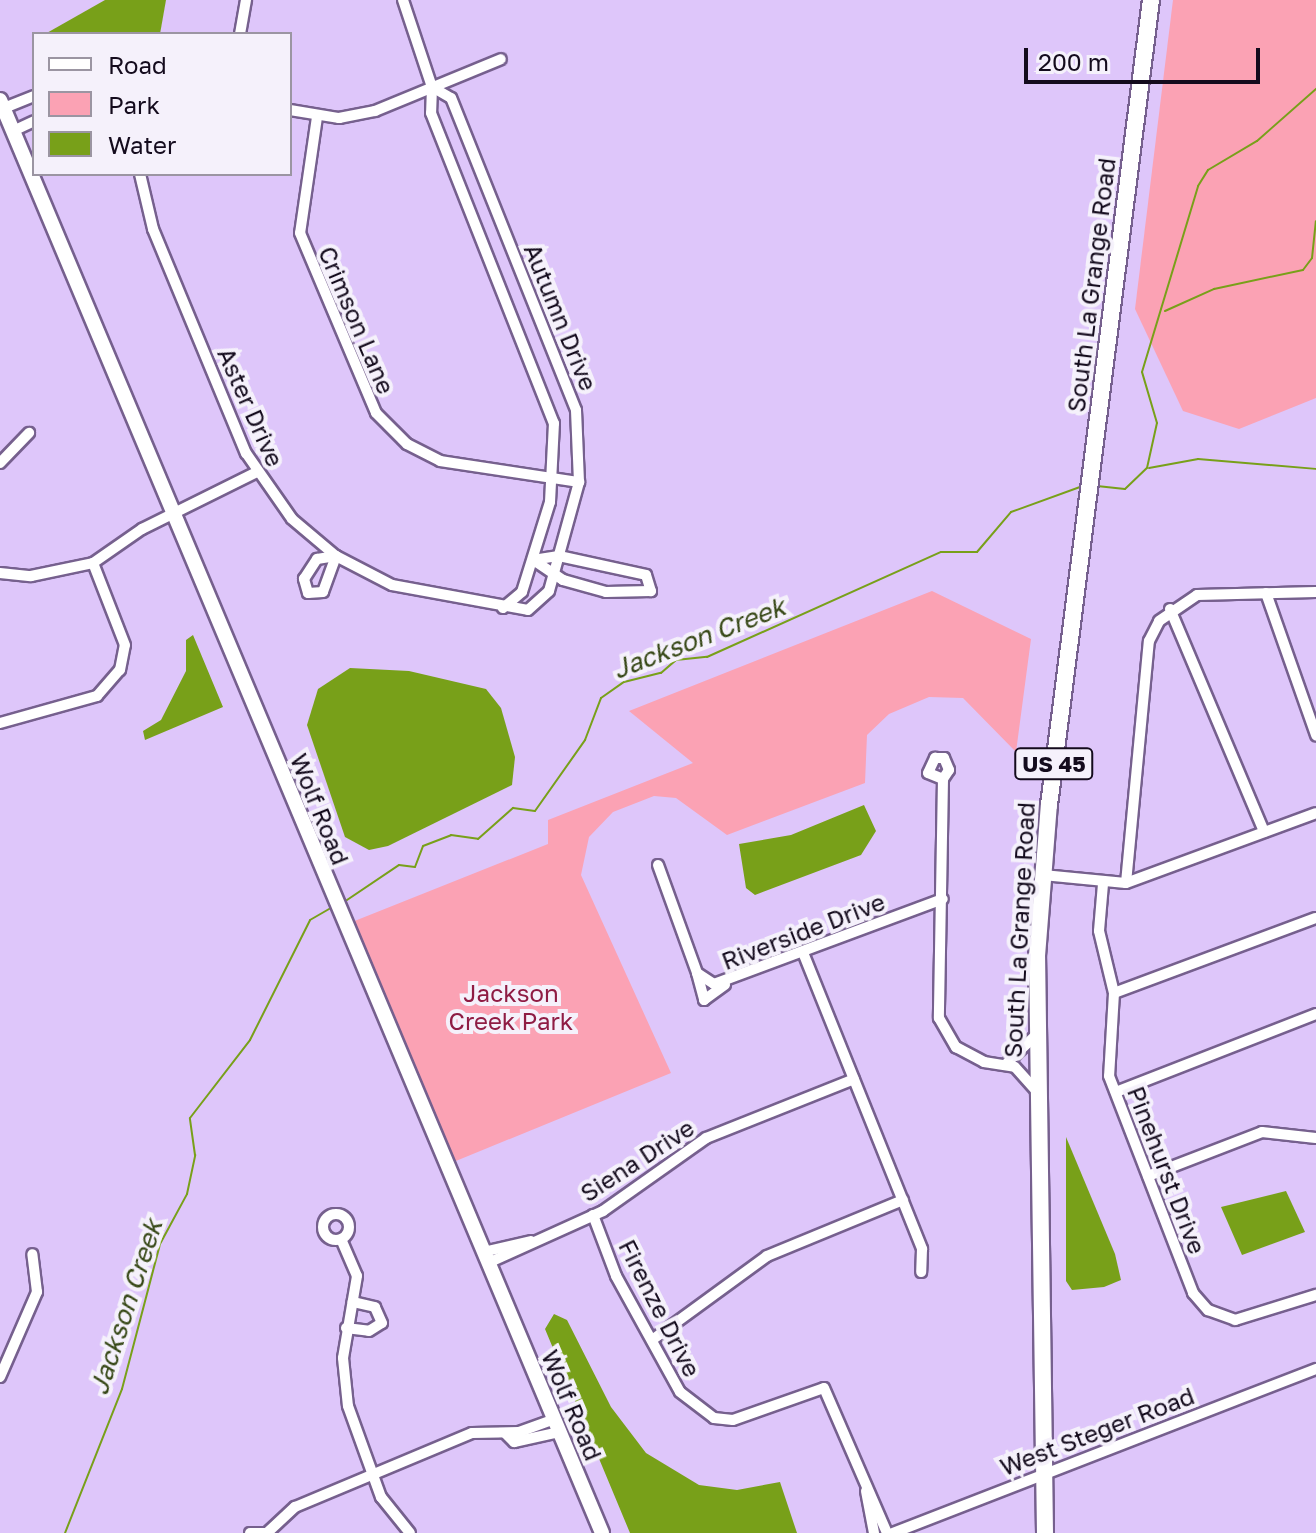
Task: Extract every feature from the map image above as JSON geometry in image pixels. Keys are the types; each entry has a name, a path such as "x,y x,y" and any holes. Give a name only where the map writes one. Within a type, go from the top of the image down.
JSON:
{"main road":[{"name":"South La Grange Road","path":"1045,1533 1035,1089 1043,875 1151,0"},
{"name":"Wolf Road","path":"5,116 602,1533"}],"street":[{"path":"240,32 246,0"},
{"name":"Autumn Drive","path":"403,0 432,87 431,113 549,402 555,481 522,592 503,608"},
{"path":"292,111 317,117 375,111 501,59"},
{"name":"Autumn Drive","path":"432,87 451,98 567,379 578,424 579,482 555,572 537,606 503,608"},
{"path":"5,116 32,97"},
{"path":"5,116 32,121"},
{"name":"Crimson Lane","path":"317,117 300,233 368,402 421,453 555,481 579,482"},
{"name":"Aster Drive","path":"140,176 153,229 255,473 303,530 336,556 414,593 503,608"},
{"path":"0,463 29,433"},
{"path":"0,573 31,576 93,563 255,473"},
{"path":"559,556 646,575 652,587 644,596 628,595 555,572 533,560 559,556"},
{"path":"0,723 97,696 120,670 125,645 93,563"},
{"path":"1126,883 1149,641 1170,609 1197,595 1316,592"},
{"path":"1266,593 1316,735"},
{"path":"1170,609 1264,832"},
{"path":"943,779 939,1018 968,1056 1006,1064 1035,1089"},
{"path":"1043,875 1103,884 1126,883 1316,813"},
{"name":"Riverside Drive","path":"658,865 697,973 725,985 943,899"},
{"name":"Pinehurst Drive","path":"1103,884 1099,931 1114,993 1109,1076 1193,1293 1218,1316 1258,1318 1316,1295"},
{"path":"1114,993 1316,918"},
{"path":"804,955 922,1249 921,1272"},
{"path":"697,973 704,1000 725,985"},
{"path":"1116,1092 1316,1014"},
{"path":"1006,1064 1035,1036"},
{"name":"Siena Drive","path":"486,1258 593,1215 706,1138 854,1079"},
{"path":"1148,1176 1262,1132 1316,1138"},
{"path":"652,1340 767,1256 903,1200"},
{"name":"Firenze Drive","path":"593,1215 680,1392 714,1418 752,1417 824,1388 866,1491 890,1533"},
{"path":"341,1239 357,1276 346,1328 343,1382 372,1474 410,1533"},
{"path":"0,1377 37,1292 32,1254"},
{"path":"346,1328 369,1331 382,1323 375,1307 353,1302"},
{"name":"West Steger Road","path":"890,1533 1316,1369"},
{"path":"250,1533 268,1533 278,1516 472,1433 505,1433 557,1426"},
{"name":"Firenze Drive","path":"866,1491 874,1533"}],"green space":[{"path":"1173,0 1316,0 1316,398 1239,429 1183,411 1135,309"},
{"name":"Jackson Creek Park","path":"932,591 1031,639 1016,752 963,698 929,697 889,714 867,735 865,783 727,835 676,798 654,796 613,812 589,837 581,875 671,1073 451,1163 347,924 548,844 548,820 693,763 629,711"}],"water":[{"path":"105,0 166,0 160,32 49,32"},
{"path":"193,635 223,707 145,740 143,731 161,720 186,671 186,640"},
{"path":"350,668 409,671 486,689 501,708 515,757 512,785 388,846 369,850 345,837 307,725 318,689"},
{"path":"864,805 876,831 861,855 755,895 746,888 739,844 791,835"},
{"path":"1066,1137 1115,1254 1121,1280 1104,1287 1072,1290 1066,1281"},
{"path":"1286,1191 1305,1232 1242,1255 1221,1207"},
{"path":"554,1314 567,1320 611,1407 646,1453 699,1485 737,1490 780,1482 797,1533 630,1533 545,1329"}],"waterway":[{"path":"1097,486 1125,489 1147,468 1157,423 1142,372 1198,186 1208,170 1257,141 1316,89"},
{"path":"1165,311 1214,289 1303,270 1312,258 1316,221"},
{"name":"Jackson Creek","path":"1149,468 1198,459 1316,469"},
{"name":"Jackson Creek","path":"344,902 399,865 415,867 423,846 451,835 478,839 513,808 535,811 585,740 601,698 624,682 661,673 676,660 707,657 941,552 977,552 1011,512 1083,486"},
{"name":"Jackson Creek","path":"65,1533 122,1389 160,1244 187,1194 195,1155 190,1118 250,1040 310,920 331,908"}]}
